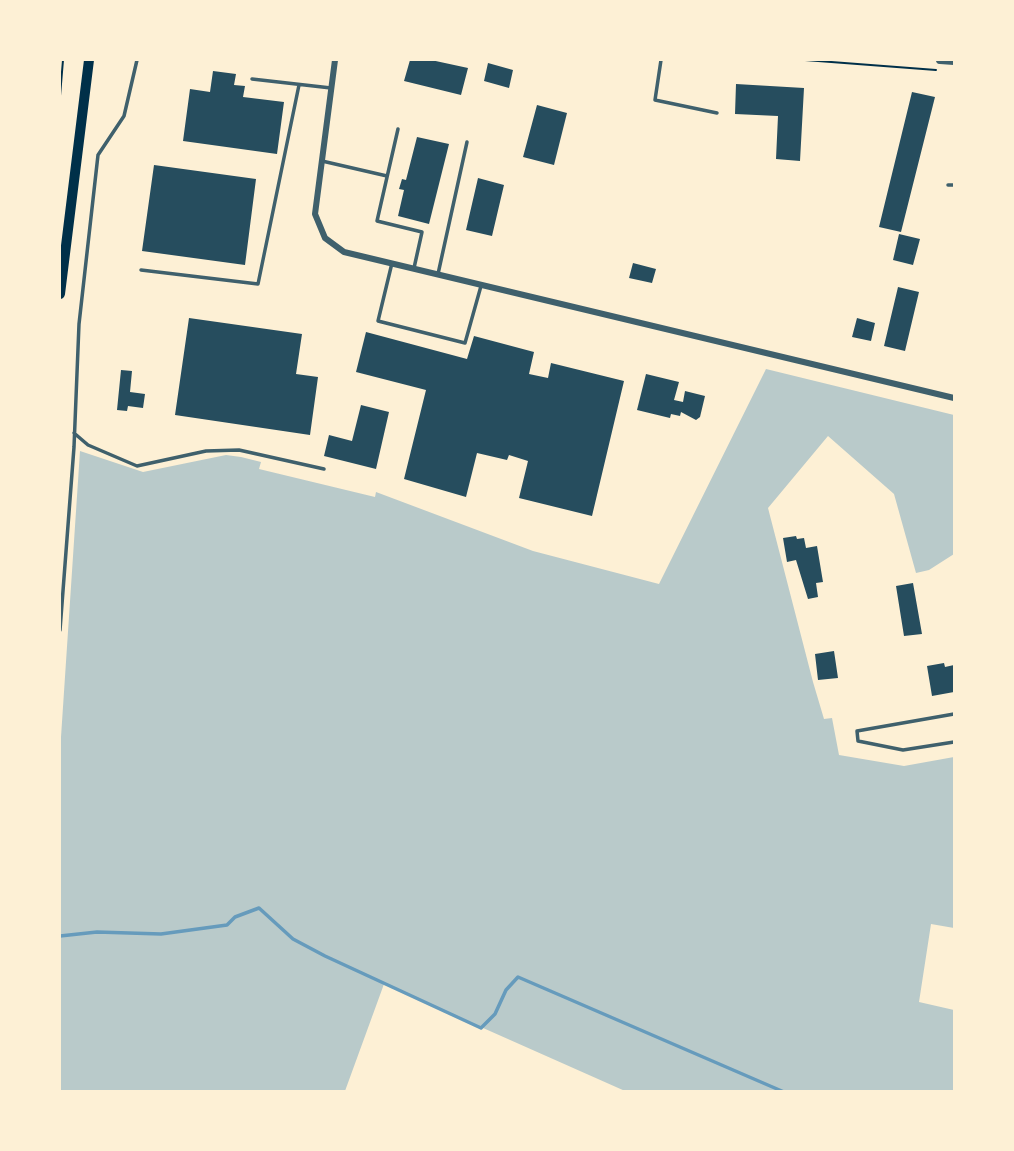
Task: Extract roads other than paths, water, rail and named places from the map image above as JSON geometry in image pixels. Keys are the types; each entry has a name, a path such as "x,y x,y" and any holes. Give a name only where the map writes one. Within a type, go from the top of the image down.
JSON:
{"main road":[{"path":"60,294 89,60"}],"street":[{"path":"335,60 316,215 324,238 344,252 954,398"},
{"path":"940,60 954,61"}],"lane":[{"path":"60,630 79,324 98,155 124,116 137,60"},
{"path":"661,60 654,100 717,113"},
{"path":"252,79 331,88"},
{"path":"141,270 258,284 299,85"},
{"path":"398,129 377,221 422,232 414,268"},
{"path":"438,274 467,142"},
{"path":"322,161 387,176"},
{"path":"947,185 954,185"},
{"path":"392,263 378,321 465,343 482,284"},
{"path":"72,431 88,445 137,466 206,452 239,450 324,469"},
{"path":"954,715 858,731 858,741 903,750 954,741"}],"waterway":[{"path":"60,936 97,932 161,934 227,925 235,917 259,908 293,939 481,1028 495,1014 506,990 518,977 784,1092"}]}
